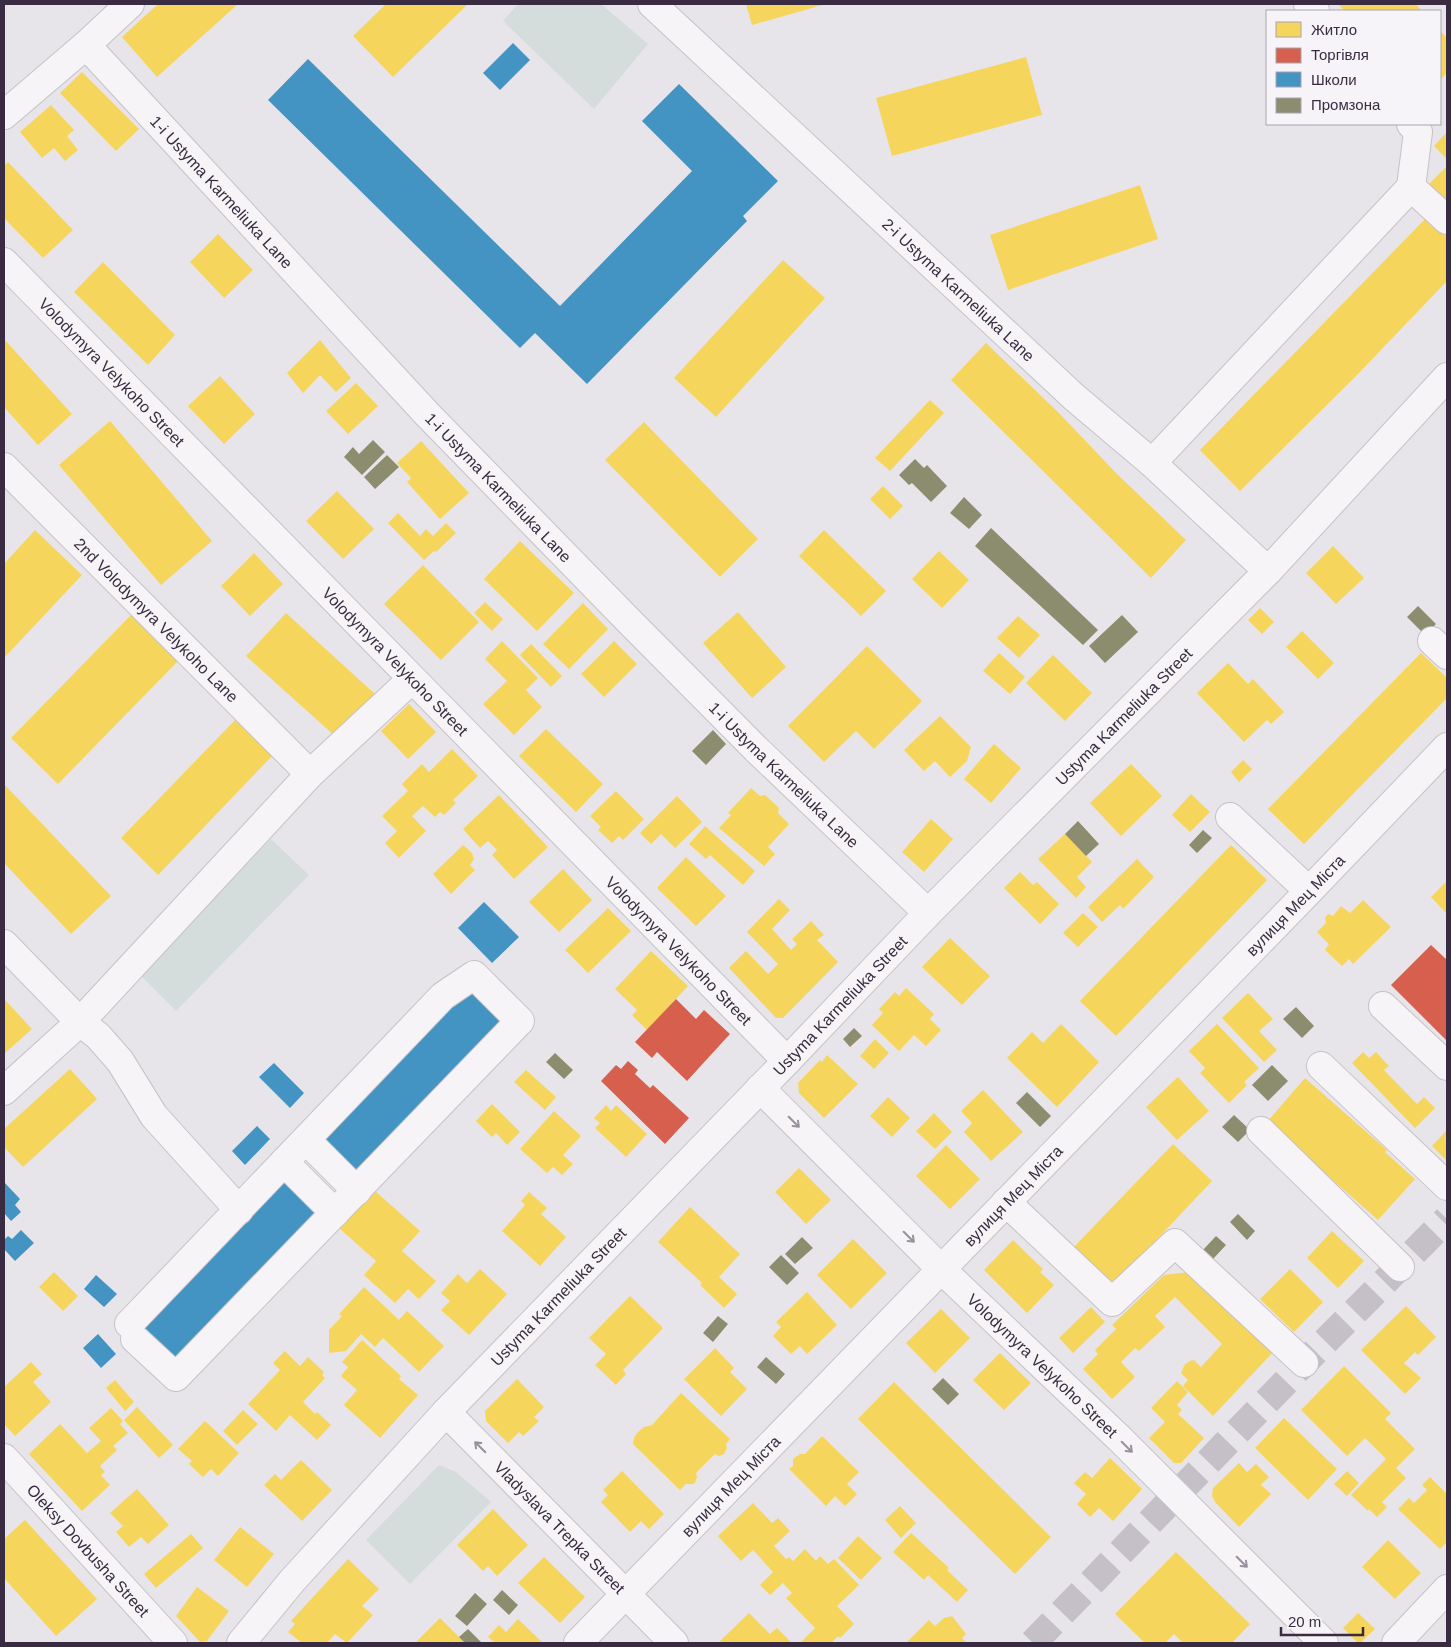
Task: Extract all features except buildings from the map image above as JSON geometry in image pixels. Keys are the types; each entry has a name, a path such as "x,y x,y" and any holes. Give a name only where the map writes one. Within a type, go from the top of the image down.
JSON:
{"street":[{"path":"4,116 130,4"},
{"name":"2-i Ustyma Karmeliuka Lane","path":"652,4 1074,398 1152,463 1268,571"},
{"name":"1-i Ustyma Karmeliuka Lane","path":"86,45 433,421 756,749 928,912"},
{"path":"1152,463 1411,187 1418,132 1412,125"},
{"path":"1411,187 1447,220"},
{"name":"Volodymyra Velykoho Street","path":"4,262 787,1062"},
{"name":"Ustyma Karmeliuka Street","path":"241,1643 292,1581 446,1412 787,1062 928,912 1268,571 1447,377"},
{"name":"2nd Volodymyra Velykoho Lane","path":"4,467 310,774"},
{"path":"4,1091 80,1022 310,774 412,679"},
{"name":"вулиця Мец Міста","path":"578,1643 1447,747"},
{"path":"1230,816 1309,891"},
{"path":"8,958 98,1036 120,1061 154,1116 238,1210"},
{"path":"474,975 520,1021 176,1377 132,1331 238,1210 444,996 474,975"},
{"path":"1383,1006 1447,1066"},
{"path":"1321,1066 1447,1186"},
{"name":"Volodymyra Velykoho Street","path":"760,1088 941,1269 1120,1439 1324,1643"},
{"path":"1261,1131 1400,1267"},
{"path":"306,1140 357,1191"},
{"path":"284,1162 335,1213"},
{"path":"1006,1202 1112,1302 1175,1243 1304,1363"},
{"name":"Vladyslava Trepka Street","path":"446,1412 674,1643"},
{"name":"Oleksy Dovbusha Street","path":"4,1458 173,1643"},
{"path":"1396,1643 1447,1589"}],"shaded area":[{"path":"518,4 601,4 648,44 594,109 503,21"},
{"path":"271,839 309,875 176,1011 140,975"},
{"path":"439,1465 456,1472 491,1502 410,1584 366,1540"}],"tunnel":[{"path":"1033,1643 1304,1363 1447,1219"}]}
